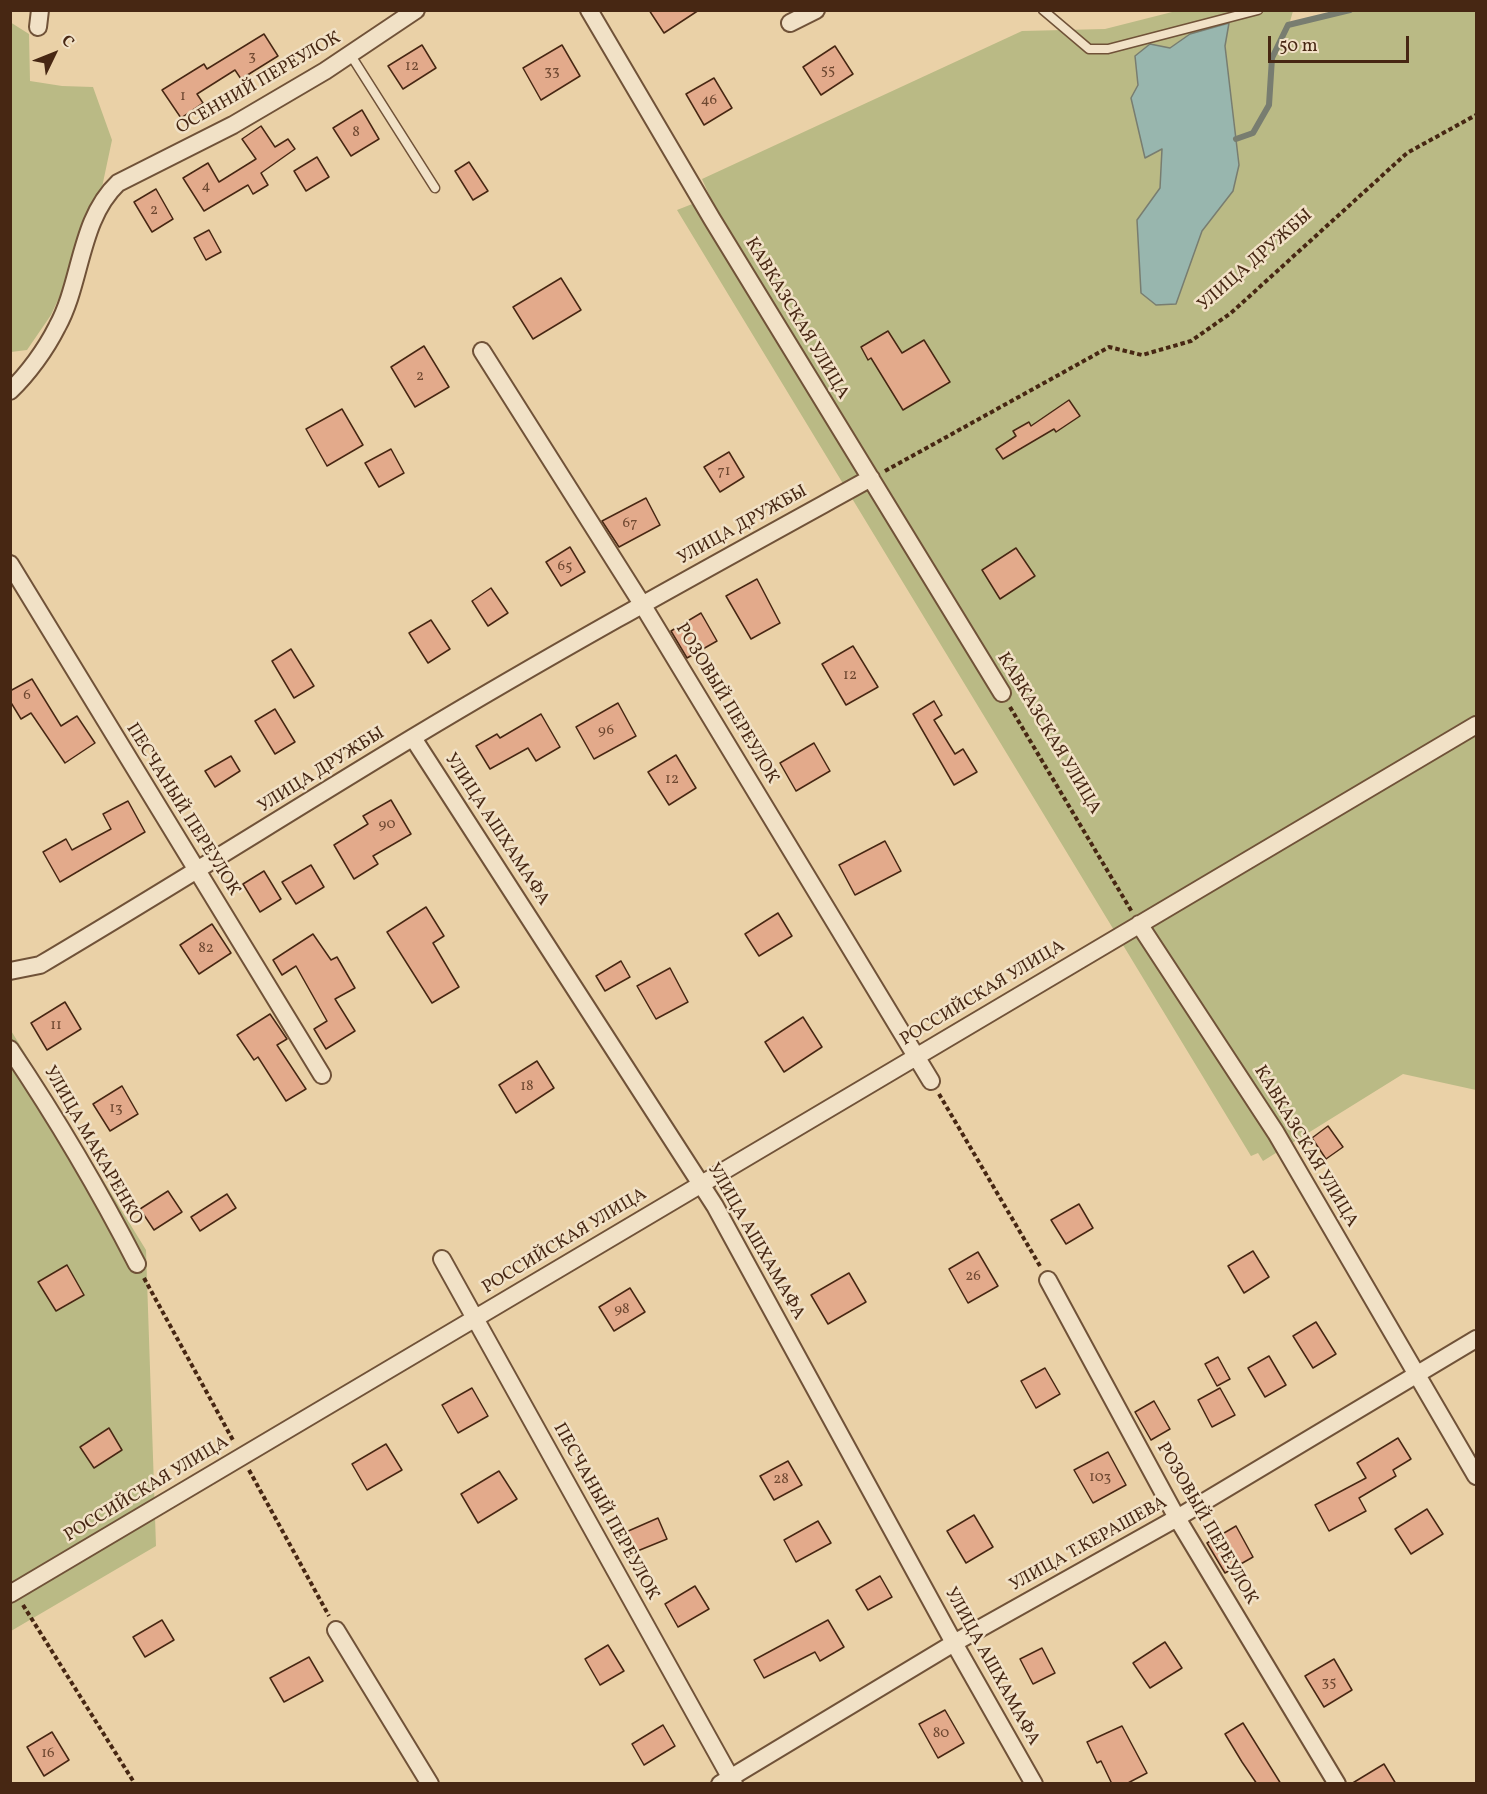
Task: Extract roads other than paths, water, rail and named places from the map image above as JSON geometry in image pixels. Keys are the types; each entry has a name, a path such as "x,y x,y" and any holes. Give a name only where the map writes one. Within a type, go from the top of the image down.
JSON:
{"street":[{"name":"ОСЕННИЙ ПЕРЕУЛОК","path":"10,391 20,382 58,326 92,222 103,197 118,183 233,125 350,54 416,10"},
{"name":"КАВКАЗCКАЯ УЛИЦА","path":"589,10 712,219 1002,693"},
{"path":"790,23 816,10"},
{"name":"РОЗОВЫЙ ПЕРЕУЛОК","path":"482,351 642,604 931,1081"},
{"name":"УЛИЦА ДРУЖБЫ","path":"10,971 40,965 198,872 413,738 642,604 871,478"},
{"name":"ПЕСЧАНЫЙ ПЕРЕУЛОК","path":"10,564 322,1075"},
{"name":"РОССИЙСКАЯ УЛИЦА","path":"12,1591 1476,725"},
{"name":"УЛИЦА АШХАМАФА","path":"413,738 701,1184 1034,1784"},
{"name":"КАВКАЗCКАЯ УЛИЦА","path":"1140,924 1276,1133 1476,1476"},
{"name":"УЛИЦА МАКАРЕНКО","path":"10,1049 52,1110 103,1198 137,1264"},
{"name":"ПЕСЧАНЫЙ ПЕРЕУЛОК","path":"442,1259 728,1782"},
{"name":"РОЗОВЫЙ ПЕРЕУЛОК","path":"1048,1280 1177,1518 1337,1784"},
{"name":"УЛИЦА Т.КЕРАШЕВА","path":"728,1782 954,1643 1177,1518 1476,1339"},
{"path":"336,1630 430,1784"}],"lane":[{"path":"1043,10 1089,49 1108,49 1258,10"},
{"path":"350,54 435,188"}],"water":[{"path":"1229,23 1225,46 1239,165 1233,191 1202,231 1176,304 1156,305 1141,293 1137,220 1160,188 1162,149 1145,158 1131,98 1138,85 1135,56 1150,44 1170,48 1190,34"}],"waterway":[{"path":"1236,139 1253,133 1269,105 1272,58 1288,25 1350,10"}]}
